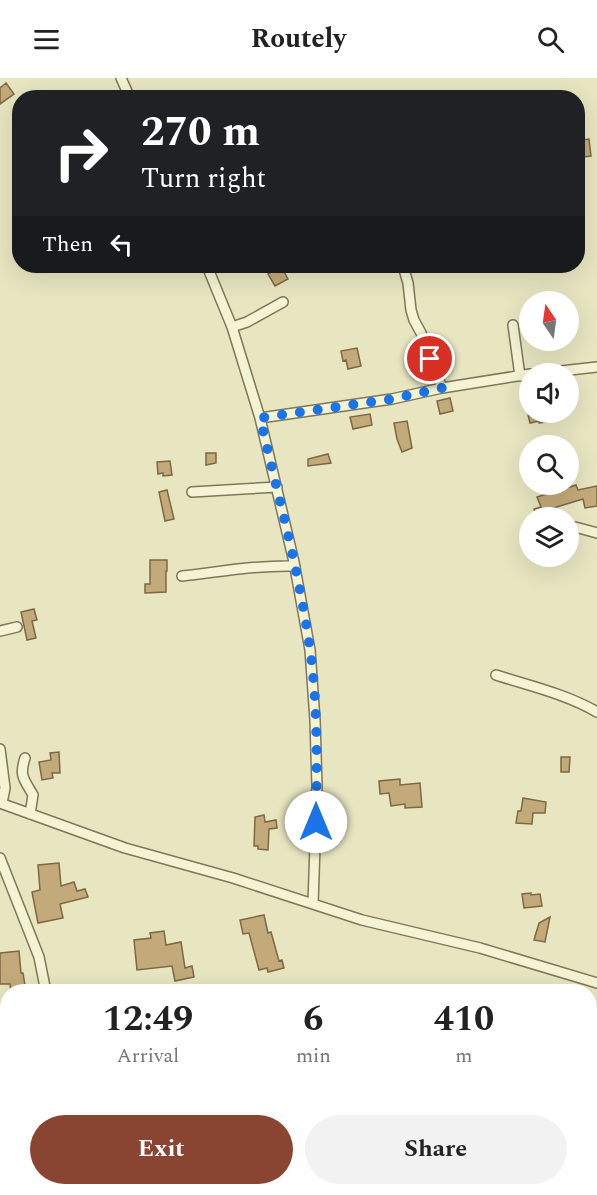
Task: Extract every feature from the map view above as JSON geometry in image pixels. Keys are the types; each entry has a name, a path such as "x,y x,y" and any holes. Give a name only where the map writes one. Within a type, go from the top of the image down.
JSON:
{"street":[{"path":"210,273 232,327 260,418 295,566 310,650 315,709 317,797 313,904"},
{"path":"405,273 414,320 442,388"},
{"path":"232,327 283,302"},
{"path":"513,325 525,363"},
{"path":"579,369 597,367"},
{"path":"260,418 392,399 519,375"},
{"path":"192,492 276,487"},
{"path":"579,528 597,533"},
{"path":"182,576 259,566 295,566"},
{"path":"0,632 17,627"},
{"path":"496,675 557,694 586,705 597,712"},
{"path":"0,749 5,788 1,803 125,848 233,878 362,920 480,948 597,983"},
{"path":"25,758 21,770 24,781 33,795 30,814"},
{"path":"0,858 39,957 44,984"}],"building":[{"path":"6,83 12,91 12,95 0,104 0,88"},
{"path":"589,139 591,156 585,157 585,140"},
{"path":"285,273 288,279 275,286 268,274"},
{"path":"357,348 361,366 348,369 341,351"},
{"path":"450,398 453,411 440,414 437,401"},
{"path":"370,414 372,425 353,429 350,417"},
{"path":"407,421 412,448 402,452 394,423"},
{"path":"206,453 216,453 216,463 206,465"},
{"path":"328,454 331,463 308,466 308,459"},
{"path":"170,461 172,475 158,474 157,462"},
{"path":"597,486 597,506 585,508 583,499 557,507 541,507 537,497 579,495 579,490"},
{"path":"167,490 174,519 165,521 159,492"},
{"path":"150,560 167,560 166,592 145,593 145,584 150,584"},
{"path":"34,609 37,620 32,621 36,638 27,640 21,612"},
{"path":"59,752 60,773 52,773 53,778 42,780 39,762 51,760 50,753"},
{"path":"561,757 570,757 569,772 561,772"},
{"path":"400,779 400,785 420,783 422,807 405,808 405,804 391,806 389,793 380,794 379,781"},
{"path":"523,798 546,802 545,813 533,813 532,824 516,823"},
{"path":"264,815 265,822 276,820 277,828 269,829 268,850 254,846 255,817"},
{"path":"59,863 61,886 74,882 77,891 85,889 88,897 60,904 63,918 38,923 32,892 40,890 38,865"},
{"path":"531,893 531,895 540,894 542,906 524,908 522,894"},
{"path":"264,915 268,933 271,932 279,961 282,960 284,968 268,972 267,968 259,970 249,933 243,934 240,920"},
{"path":"550,917 545,942 534,940 539,923"},
{"path":"164,931 166,945 181,942 185,968 192,966 194,977 175,981 172,966 137,970 134,940 151,938 150,933"},
{"path":"19,951 25,984 0,984 0,953"}],"route":[{"path":"316,822 315,720 310,650 294,562 260,418 392,399 442,388 430,359"}]}
